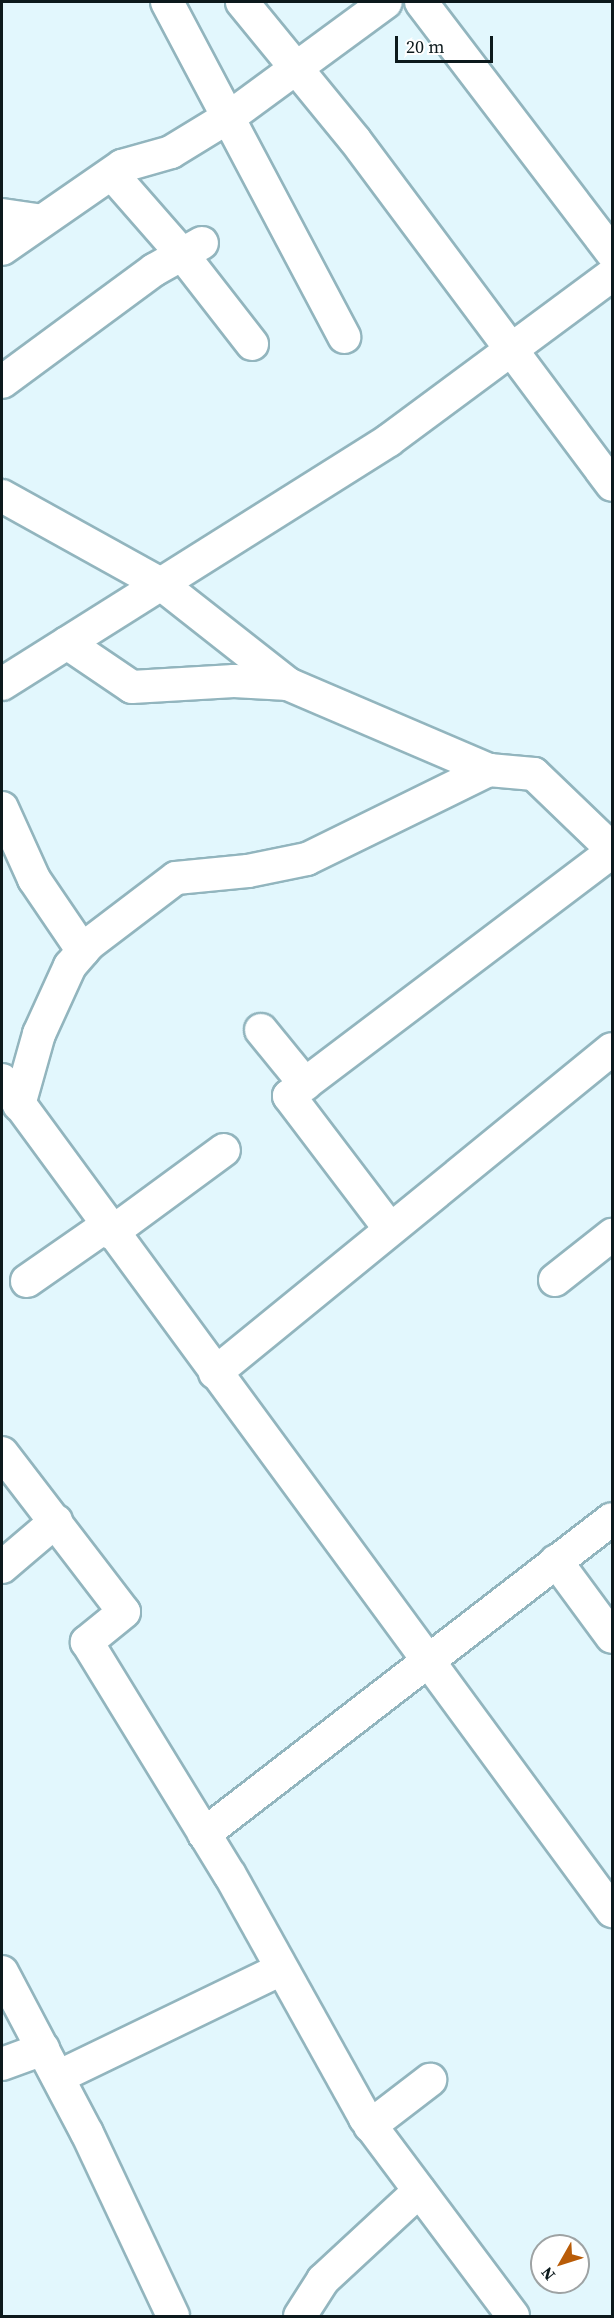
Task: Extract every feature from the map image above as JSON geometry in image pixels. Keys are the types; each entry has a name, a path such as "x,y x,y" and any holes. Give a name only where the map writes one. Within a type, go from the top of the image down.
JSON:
{"street":[{"path":"167,2 344,337"},
{"path":"242,2 297,69 512,349 612,485"},
{"path":"2,249 122,166 171,152 229,117 386,2"},
{"path":"421,2 612,253"},
{"path":"112,174 192,248 252,344"},
{"path":"2,215 42,221"},
{"path":"2,382 154,270 192,248"},
{"path":"2,684 389,440 612,275"},
{"path":"2,496 161,584 288,684 489,770 534,774 612,851 289,1096 390,1229"},
{"path":"67,643 132,687 234,681 288,684"},
{"path":"489,770 307,859 248,871 176,878 83,951 70,966 10,1092 612,1911"},
{"path":"2,808 34,879 83,951"},
{"path":"261,1030 305,1084"},
{"path":"215,1373 612,1048"},
{"path":"27,1281 109,1229 224,1150"},
{"path":"555,1281 612,1235"},
{"path":"2,1453 124,1612 87,1642 204,1834 370,2126 513,2316"},
{"path":"204,1834 427,1659 612,1520"},
{"path":"2,1567 56,1521"},
{"path":"556,1561 612,1637"},
{"path":"58,2077 281,1969"},
{"path":"2,1972 58,2077 173,2316"},
{"path":"2,2064 43,2049"},
{"path":"370,2126 430,2080"},
{"path":"300,2316 323,2280 419,2191"}]}
